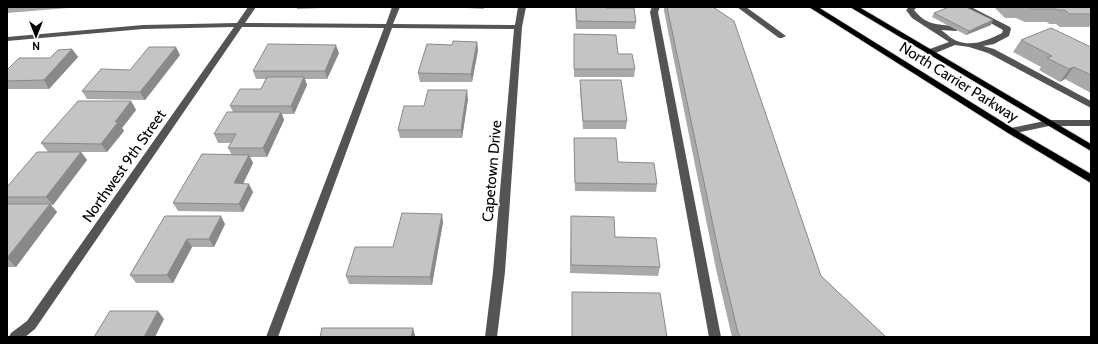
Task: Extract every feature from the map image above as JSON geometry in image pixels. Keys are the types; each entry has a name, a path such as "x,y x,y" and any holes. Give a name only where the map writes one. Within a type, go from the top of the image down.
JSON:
{"main road":[{"name":"North Carrier Parkway","path":"813,7 1010,131 1091,179"},
{"name":"North Carrier Parkway","path":"854,7 1091,148"}],"street":[{"name":"Northwest 9th Street","path":"14,337 31,325 252,7"},
{"path":"272,337 396,7"},
{"name":"Capetown Drive","path":"491,337 498,272 518,26 522,7"},
{"path":"656,7 654,12 715,337"},
{"path":"741,7 782,36"},
{"path":"913,7 910,10 915,16 955,43 974,46 990,51 1091,105"},
{"path":"964,8 1006,29 1006,34 991,42 974,46"},
{"path":"974,14 982,20"},
{"path":"930,27 935,18"},
{"path":"930,27 944,23"},
{"path":"7,39 143,26 518,26"},
{"path":"930,27 956,29"},
{"path":"930,52 955,43"},
{"path":"1010,131 1049,123 1091,123"}],"building":[{"path":"576,7 634,8 636,22 577,21"},
{"path":"667,7 713,7 734,21 821,276 886,337 741,337 738,333 720,258"},
{"path":"949,7 966,7 993,20 969,31 934,13"},
{"path":"1029,7 1091,7 1091,14 1069,14 1065,10 1033,9"},
{"path":"1051,28 1091,47 1091,75 1074,67 1069,69 1047,58 1052,56 1021,40"},
{"path":"574,34 616,35 618,54 632,54 635,69 574,69"},
{"path":"453,41 477,42 471,74 418,73 427,44 452,45"},
{"path":"268,44 336,45 325,71 253,71"},
{"path":"149,47 176,47 140,92 82,91 101,69 130,70"},
{"path":"72,49 44,80 7,81 7,70 19,58 50,58 58,50"},
{"path":"267,77 304,77 291,106 230,106 240,89 261,89"},
{"path":"580,80 621,80 627,121 583,121"},
{"path":"428,90 467,90 461,130 398,130 404,106 424,106"},
{"path":"78,101 131,101 115,122 118,122 101,144 41,143"},
{"path":"227,112 281,112 263,148 228,148 236,134 214,134"},
{"path":"574,138 616,138 618,162 654,163 657,184 575,183"},
{"path":"37,152 81,152 46,197 7,197 7,187"},
{"path":"202,154 249,155 234,183 249,184 239,204 173,203"},
{"path":"7,204 50,204 7,258"},
{"path":"402,213 442,214 430,277 346,276 355,247 393,247"},
{"path":"165,216 221,216 209,239 187,239 167,275 130,275"},
{"path":"571,216 614,217 615,237 656,238 660,267 571,265"},
{"path":"572,292 660,293 667,337 572,337"},
{"path":"110,311 158,311 144,337 94,337"},
{"path":"322,328 413,328 411,337 320,337"}]}
